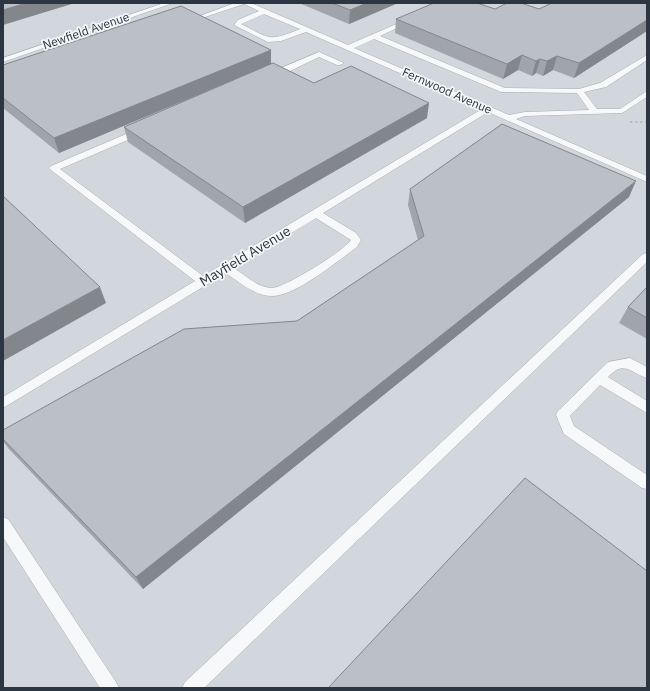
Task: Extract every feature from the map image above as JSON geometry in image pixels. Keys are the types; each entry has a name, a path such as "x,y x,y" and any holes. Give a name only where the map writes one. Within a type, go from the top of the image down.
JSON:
{"lane":[{"name":"Newfield Avenue","path":"3,60 170,3"},
{"path":"200,17 241,3"},
{"name":"Fernwood Avenue","path":"246,3 348,48 349,59 488,109 647,179"},
{"path":"265,11 240,21 237,26 268,40 279,40 306,29"},
{"path":"348,48 415,18"},
{"path":"374,36 504,90 579,91 603,86 647,56"},
{"path":"266,76 280,70 285,70 319,54 349,59"},
{"path":"579,91 595,112"},
{"path":"509,118 525,114 622,111 647,93"},
{"name":"Mayfield Avenue","path":"3,403 488,109"},
{"path":"149,127 54,168 202,282"},
{"path":"226,268 260,289 272,293 289,288 353,245 356,240 352,234 316,213"},
{"path":"191,688 647,256"},
{"path":"647,373 630,363 612,365 563,415 569,430 647,483"},
{"path":"599,378 647,408"},
{"path":"3,524 110,688"}],"shaded area":[{"path":"3,3 647,3 647,688 3,688"}],"building":[{"path":"3,3 26,3 3,10"},
{"path":"332,3 367,3 350,10"},
{"path":"434,3 477,3 495,9 507,3 521,3 539,9 552,3 647,3 647,20 579,63 557,56 547,61 540,59 536,61 522,55 507,64 396,19"},
{"path":"181,6 271,50 54,138 3,98 3,65"},
{"path":"273,63 314,83 351,66 429,103 243,207 124,127"},
{"path":"502,124 636,181 136,577 3,439 3,430 184,329 297,321 424,236 410,189"},
{"path":"3,196 100,287 3,340"},
{"path":"647,287 647,318 628,307"},
{"path":"525,478 647,571 647,688 328,688"}]}
